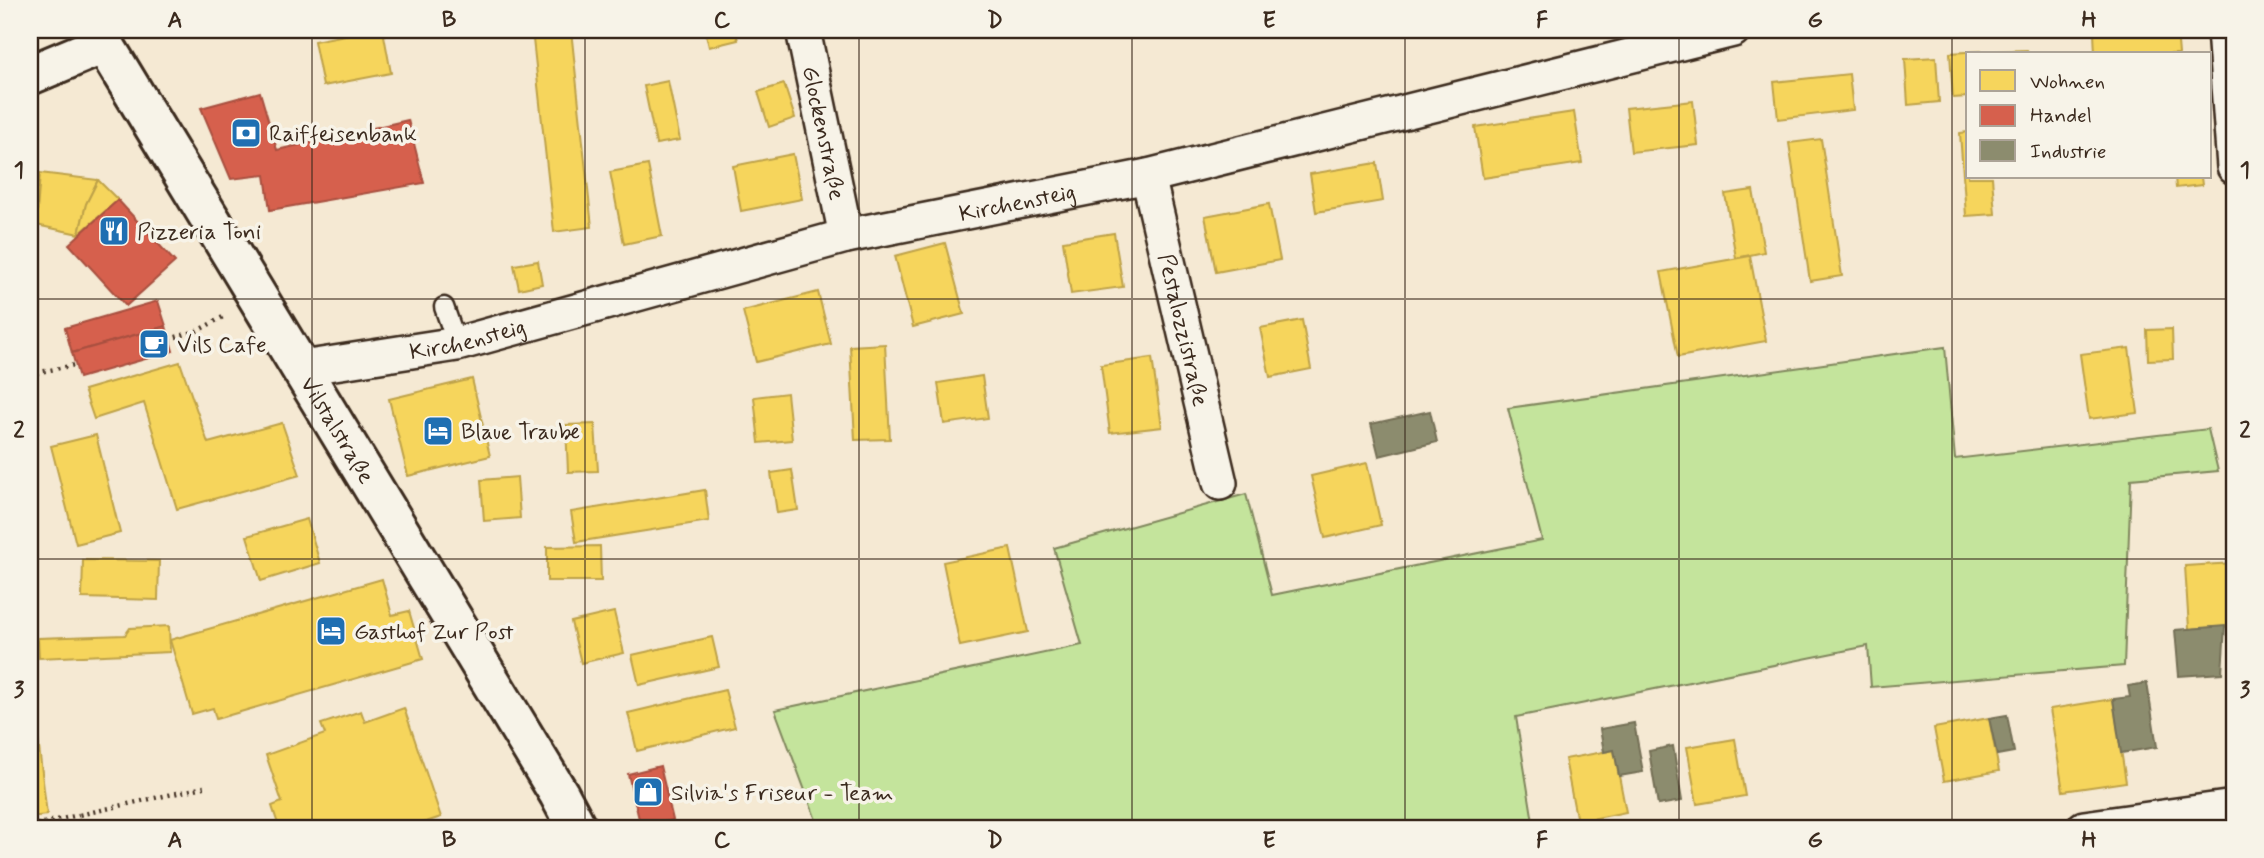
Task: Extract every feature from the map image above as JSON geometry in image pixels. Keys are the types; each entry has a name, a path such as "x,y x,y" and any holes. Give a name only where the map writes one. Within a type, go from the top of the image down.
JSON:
{"main road":[{"path":"30,75 102,37"},
{"name":"Vilstalstraße","path":"102,37 578,828"}],"street":[{"name":"Glockenstraße","path":"803,30 846,236"},
{"name":"Kirchensteig","path":"302,368 457,344 846,236 1148,176 1733,30"},
{"path":"2224,30 2234,167"},
{"name":"Pestalozzistraße","path":"1148,176 1220,483"},
{"path":"2084,828 2234,807"}],"lane":[{"path":"444,307 457,344"}],"path":[{"path":"169,339 197,331 259,298"},
{"path":"30,374 75,365"},
{"path":"30,826 204,788"},
{"path":"79,815 82,828"}],"green space":[{"path":"1945,347 1955,459 2208,429 2218,471 2131,479 2124,666 1871,687 1868,646 1516,717 1534,828 819,828 775,710 1082,645 1054,548 1246,494 1272,595 1542,540 1508,408"}],"building: Wohnen":[{"path":"182,30 242,30 242,31 183,37"},
{"path":"383,30 391,73 323,86 314,41"},
{"path":"532,30 571,30 592,227 554,232"},
{"path":"705,30 735,30 738,40 709,47"},
{"path":"2177,30 2179,52 2095,52 2094,33"},
{"path":"2027,50 2028,52 1997,52"},
{"path":"1981,51 1966,52 1966,97 1953,98 1950,53"},
{"path":"1936,57 1939,102 1908,105 1905,59"},
{"path":"1849,74 1853,110 1778,119 1774,82"},
{"path":"668,81 680,140 656,144 644,86"},
{"path":"784,84 795,118 769,127 758,92"},
{"path":"1693,101 1698,145 1631,152 1626,108"},
{"path":"1574,112 1582,163 1483,178 1475,127"},
{"path":"1966,132 1966,178 1992,178 1995,214 1966,216 1960,133"},
{"path":"1821,139 1842,276 1810,281 1789,143"},
{"path":"793,154 802,199 741,211 733,166"},
{"path":"1377,163 1383,201 1316,212 1310,174"},
{"path":"648,165 662,236 624,244 610,172"},
{"path":"30,173 40,173 34,242 30,242"},
{"path":"40,173 98,180 86,204 79,234 36,225"},
{"path":"2175,178 2201,178 2202,185 2176,188"},
{"path":"98,180 118,200 79,234 86,204"},
{"path":"1753,190 1764,252 1736,258 1725,194"},
{"path":"1269,204 1280,260 1216,272 1205,216"},
{"path":"1114,233 1123,287 1071,294 1063,241"},
{"path":"945,243 964,314 913,327 895,256"},
{"path":"1750,256 1766,341 1678,357 1661,272"},
{"path":"538,261 542,284 519,289 514,265"},
{"path":"818,292 831,344 756,362 743,311"},
{"path":"1302,320 1311,369 1270,377 1260,328"},
{"path":"2172,329 2173,359 2148,360 2147,330"},
{"path":"885,344 890,439 855,440 850,346"},
{"path":"2129,348 2138,413 2089,419 2080,354"},
{"path":"1152,358 1162,427 1110,433 1101,365"},
{"path":"180,362 208,443 282,423 300,475 177,509 144,403 94,419 84,390"},
{"path":"982,376 988,418 944,424 938,383"},
{"path":"472,379 490,456 408,476 389,399"},
{"path":"787,393 792,440 759,443 754,397"},
{"path":"595,424 598,471 568,472 566,425"},
{"path":"96,435 120,533 76,544 51,446"},
{"path":"1367,463 1381,525 1325,538 1311,476"},
{"path":"792,470 798,510 777,513 771,473"},
{"path":"517,477 520,518 484,521 481,480"},
{"path":"705,490 709,521 576,542 571,512"},
{"path":"307,519 320,563 261,581 247,536"},
{"path":"600,546 601,581 547,581 547,547"},
{"path":"1010,548 1028,632 960,646 943,562"},
{"path":"83,560 159,561 158,600 82,598"},
{"path":"2234,563 2234,626 2189,629 2185,566"},
{"path":"382,579 392,615 409,611 423,659 216,719 213,708 192,714 170,640"},
{"path":"614,612 624,653 581,663 571,622"},
{"path":"169,626 170,652 39,658 38,638 125,635 130,628"},
{"path":"712,637 719,667 639,685 632,655"},
{"path":"30,671 47,815 30,817"},
{"path":"725,690 735,727 637,751 628,713"},
{"path":"2113,699 2126,782 2063,791 2050,709"},
{"path":"404,708 441,817 408,828 288,828 287,824 279,827 272,806 282,802 266,755 325,734 321,724 361,711 365,722"},
{"path":"1989,718 1999,771 1944,781 1934,728"},
{"path":"1735,739 1745,796 1697,804 1687,747"},
{"path":"1614,750 1626,812 1577,822 1565,759"}],"building: Handel":[{"path":"260,92 277,150 408,120 424,183 270,210 265,175 231,179 201,108"},
{"path":"118,200 175,262 126,306 69,244"},
{"path":"158,301 166,326 72,353 65,328"},
{"path":"166,326 173,351 79,378 72,353"},
{"path":"660,766 673,820 641,827 628,774"}],"building: Industrie":[{"path":"1430,411 1437,442 1379,456 1371,424"},
{"path":"30,482 33,538 30,538"},
{"path":"2225,626 2222,673 2179,676 2175,630"},
{"path":"2147,683 2157,747 2121,753 2113,699 2130,697 2128,686"},
{"path":"2007,715 2014,752 1997,755 1989,718"},
{"path":"1634,723 1643,772 1619,776 1614,750 1604,752 1600,729"},
{"path":"1673,746 1682,801 1658,805 1649,751"}],"place":[{"name":"Raiffeisenbank","path":"246,133"},
{"name":"Pizzeria Toni","path":"114,231"},
{"name":"Vils Cafe","path":"154,344"},
{"name":"Blaue Traube","path":"438,431"},
{"name":"Gasthof Zur Post","path":"331,631"},
{"name":"Silvia's Friseur - Team","path":"648,792"}]}
